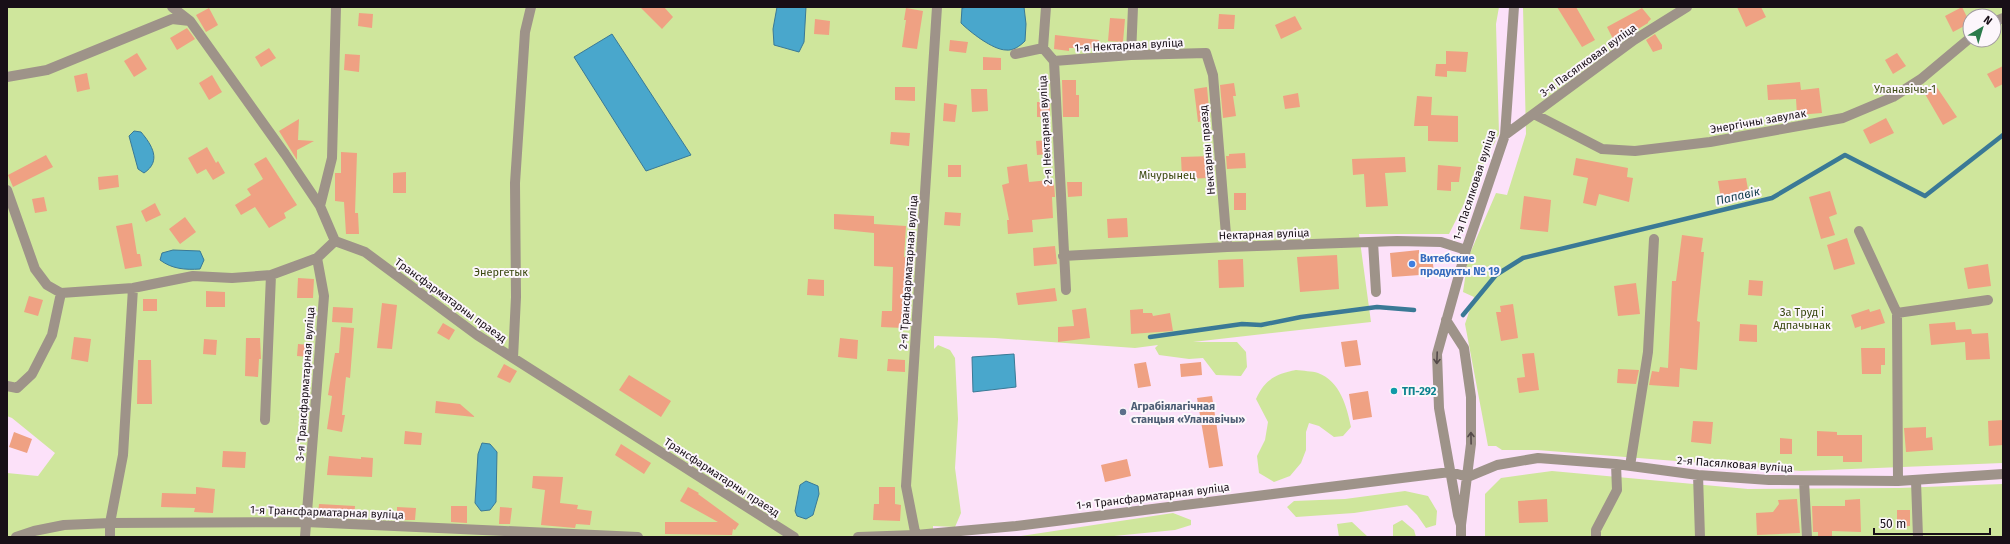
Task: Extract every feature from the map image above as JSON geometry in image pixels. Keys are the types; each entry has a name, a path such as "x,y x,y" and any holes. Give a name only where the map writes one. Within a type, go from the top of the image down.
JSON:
{"street":[{"path":"7,190 35,269 47,285 61,293 133,288 193,276 232,278 270,275 317,258 335,241 320,206 285,154 190,21 172,7"},
{"path":"320,206 332,158 336,7"},
{"path":"513,358 516,297 515,183 525,32 531,7"},
{"name":"2-я Трансфарматарная вуліца","path":"916,536 906,486 937,7"},
{"path":"1015,54 1043,48 1046,7"},
{"path":"1131,55 1133,7"},
{"name":"1-я Пасялковая вуліца","path":"1461,525 1439,408 1437,354 1466,250 1505,134 1514,7"},
{"name":"3-я Пасялковая вуліца","path":"1505,134 1634,40 1687,7"},
{"path":"7,77 47,70 172,19 190,21"},
{"name":"Энергічны завулак","path":"1534,114 1602,148 1635,151 1710,142 1842,118 1893,97 1920,79 1962,45"},
{"name":"2-я Нектарная вуліца","path":"1043,48 1054,61 1063,256 1066,290"},
{"name":"1-я Нектарная вуліца","path":"1054,61 1131,55 1206,53"},
{"name":"Нектарны праезд","path":"1206,53 1212,75 1227,247"},
{"path":"1859,231 1897,312 1898,482"},
{"path":"1630,466 1648,352 1654,239"},
{"name":"Трансфарматарны праезд","path":"335,241 365,252 477,335 794,537"},
{"path":"1373,242 1376,292"},
{"name":"Нектарная вуліца","path":"1063,256 1227,247 1373,242 1441,242 1466,250"},
{"name":"3-я Трансфарматарная вуліца","path":"305,537 324,296 317,258"},
{"path":"265,420 270,275"},
{"path":"110,537 110,523 123,455 133,288"},
{"path":"7,386 17,388 32,374 52,335 61,293"},
{"path":"1897,312 1988,300"},
{"path":"1446,320 1464,348 1470,397 1471,444 1461,525 1461,537"},
{"name":"2-я Пасялковая вуліца","path":"1468,477 1497,465 1538,458 1616,464 1698,475 1804,481 1898,482 2003,474"},
{"path":"1596,537 1596,530 1617,490 1616,464"},
{"path":"1450,472 1468,477"},
{"name":"1-я Трансфарматарная вуліца","path":"858,537 916,536 1016,526 1450,472"},
{"path":"1698,475 1700,537"},
{"path":"1804,481 1807,537"},
{"path":"1916,481 1918,537"},
{"name":"1-я Трансфарматарная вуліца","path":"16,537 34,531 64,525 110,523 306,522 638,537"}],"green space":[{"name":"Энергетык","path":"7,7 1499,7 1496,24 1499,134 1449,234 1359,234 1371,322 1193,342 1237,342 1246,352 1247,367 1241,376 1216,375 1203,358 1189,359 1159,355 1155,348 1158,345 1135,348 995,338 934,336 934,349 938,345 950,350 955,358 958,419 955,468 961,513 955,527 933,526 933,537 7,537 7,473 38,476 55,453 12,418 7,416"},
{"name":"За Труд і Адпачынак","path":"1523,7 2003,7 2003,463 1801,471 1537,450 1502,450 1496,446 1488,446 1465,324 1474,297 1463,292 1468,258 1496,193 1507,195 1526,134"},
{"path":"1296,370 1318,373 1332,382 1345,403 1351,427 1343,436 1334,437 1319,426 1309,423 1306,432 1306,450 1301,463 1290,476 1274,482 1259,473 1257,456 1265,440 1268,422 1256,399 1259,392 1272,378 1283,373"},
{"path":"1552,471 1748,489 1899,488 2003,484 2003,537 1485,537 1485,494 1501,478"},
{"path":"1405,491 1428,496 1437,511 1436,525 1426,528 1417,515 1407,505 1354,513 1296,517 1287,507 1294,501 1345,499"},
{"path":"1173,513 1191,520 1191,525 1175,530 1104,537 1015,537"},
{"path":"1402,520 1414,530 1416,537 1393,537 1393,525"},
{"path":"1352,522 1368,537 1339,537 1337,524"}],"water":[{"path":"777,7 806,7 804,42 799,52 774,45 773,29"},
{"path":"1024,7 1026,24 1025,41 1021,45 1011,50 1001,49 988,44 961,23 962,8"},
{"path":"612,34 691,155 646,171 574,57"},
{"path":"134,131 141,132 152,148 154,158 153,163 144,173 138,169 129,136"},
{"path":"173,250 200,251 204,260 200,269 179,268 160,260 162,253"},
{"path":"1014,354 1016,387 973,392 972,357"},
{"path":"482,443 490,444 497,452 496,502 490,510 481,511 475,503 478,454"},
{"path":"806,481 818,486 819,494 813,515 806,519 797,516 795,511 800,485"}],"building":[{"path":"640,7 664,7 673,17 662,29"},
{"path":"1557,7 1576,7 1595,40 1582,47"},
{"path":"1737,7 1761,7 1766,17 1746,27"},
{"path":"1962,7 1962,27 1953,32 1945,16"},
{"path":"209,8 218,25 206,32 196,15"},
{"path":"906,8 923,11 917,49 902,47 906,20 904,20"},
{"path":"1642,8 1651,19 1648,23 1615,43 1607,27"},
{"path":"359,13 373,14 372,28 358,26"},
{"path":"1219,14 1235,15 1234,29 1218,29"},
{"path":"1295,16 1302,29 1281,39 1275,25"},
{"path":"1110,18 1125,19 1123,42 1108,41"},
{"path":"815,19 830,21 829,35 814,34"},
{"path":"187,28 195,39 177,50 170,38"},
{"path":"1655,34 1662,45 1662,49 1653,52 1646,40"},
{"path":"1055,35 1099,40 1098,48 1069,48 1069,51 1054,49"},
{"path":"950,40 968,42 966,53 949,51"},
{"path":"269,48 276,58 261,67 255,57"},
{"path":"1446,51 1468,52 1466,72 1447,71 1447,77 1435,76 1436,64 1446,64"},
{"path":"137,53 147,69 134,77 124,61"},
{"path":"1897,53 1906,66 1893,74 1885,60"},
{"path":"345,54 360,55 359,72 344,70"},
{"path":"983,57 1001,58 1001,70 983,70"},
{"path":"2003,66 2003,84 1995,88 1987,74"},
{"path":"87,73 90,89 77,92 74,76"},
{"path":"212,75 222,92 209,100 199,83"},
{"path":"1062,80 1076,80 1076,95 1079,95 1079,117 1063,117"},
{"path":"1800,82 1801,90 1819,88 1822,113 1797,115 1796,99 1768,100 1767,85"},
{"path":"1234,83 1236,96 1233,96 1236,116 1223,118 1220,85"},
{"path":"1936,86 1957,117 1943,125 1925,94"},
{"path":"895,87 915,87 915,101 895,100"},
{"path":"1207,87 1210,120 1198,122 1194,89"},
{"path":"971,89 987,89 988,111 972,112"},
{"path":"1298,93 1300,107 1285,109 1283,96"},
{"path":"1417,96 1432,97 1431,115 1458,116 1458,142 1428,141 1428,126 1414,126"},
{"path":"1037,102 1050,102 1050,117 1037,117"},
{"path":"944,103 957,105 955,122 943,121"},
{"path":"1886,118 1894,133 1870,144 1863,130"},
{"path":"299,119 298,140 314,141 297,150 297,160 279,131"},
{"path":"891,132 910,133 909,146 890,144"},
{"path":"1050,140 1051,154 1037,155 1036,141"},
{"path":"207,147 216,163 218,161 225,173 213,180 206,169 197,174 188,158"},
{"path":"341,152 357,153 355,213 358,213 359,234 346,234 344,202 335,201 335,173 341,173"},
{"path":"1245,153 1246,168 1227,169 1226,156 1229,156 1229,154"},
{"path":"46,155 53,167 13,187 8,175"},
{"path":"1213,156 1214,170 1210,170 1210,178 1182,179 1181,157"},
{"path":"266,157 297,205 284,213 286,218 269,228 255,207 241,215 235,205 251,195 247,189 263,179 254,164"},
{"path":"1405,157 1406,172 1385,173 1388,206 1366,207 1364,174 1353,175 1352,159"},
{"path":"1576,158 1628,168 1627,177 1633,178 1629,202 1599,194 1596,206 1583,203 1588,178 1573,175"},
{"path":"1027,164 1029,182 1050,180 1050,183 1054,183 1055,197 1052,197 1053,218 1032,220 1033,232 1008,234 1007,220 1009,220 1002,185 1009,183 1007,167"},
{"path":"948,165 961,165 961,177 948,177"},
{"path":"1438,165 1461,167 1459,182 1451,182 1451,191 1437,190"},
{"path":"406,172 406,193 393,193 393,173"},
{"path":"118,175 119,187 99,190 98,177"},
{"path":"1746,178 1749,195 1721,199 1718,181"},
{"path":"1067,182 1082,182 1082,196 1068,197"},
{"path":"1830,191 1837,214 1829,217 1835,235 1821,239 1809,197"},
{"path":"1234,193 1246,193 1246,210 1234,210"},
{"path":"1524,196 1551,200 1548,232 1520,229"},
{"path":"44,197 47,211 35,213 32,199"},
{"path":"155,203 161,215 146,222 141,211"},
{"path":"945,212 961,213 960,226 944,225"},
{"path":"834,214 874,216 874,233 834,229"},
{"path":"185,217 196,232 180,244 169,229"},
{"path":"1127,218 1128,237 1108,238 1107,219"},
{"path":"132,223 137,254 140,254 142,266 125,269 116,226"},
{"path":"874,224 906,226 904,257 911,257 909,285 905,285 903,328 881,327 882,311 892,311 893,267 874,266"},
{"path":"1682,235 1703,238 1701,252 1704,252 1697,321 1700,322 1697,370 1680,368 1679,387 1649,385 1652,371 1659,372 1660,367 1668,368 1672,281 1676,281"},
{"path":"1847,238 1855,264 1834,270 1827,245"},
{"path":"1055,246 1057,264 1034,266 1033,248"},
{"name":"Витебские продукты № 19","path":"1419,250 1419,255 1432,254 1434,274 1392,277 1390,253"},
{"path":"1337,255 1339,289 1300,292 1297,257"},
{"path":"1243,259 1244,287 1219,288 1218,260"},
{"path":"1988,264 1991,286 1968,289 1964,268"},
{"path":"298,278 314,279 313,298 297,298"},
{"path":"808,279 824,280 824,296 807,295"},
{"path":"1749,280 1763,281 1762,296 1748,295"},
{"path":"1636,283 1640,314 1618,316 1614,286"},
{"path":"1055,288 1057,301 1018,305 1016,293"},
{"path":"206,291 225,292 225,307 206,307"},
{"path":"29,296 43,300 38,316 24,312"},
{"path":"143,299 157,299 157,311 143,311"},
{"path":"382,303 397,305 392,349 377,348"},
{"path":"1513,304 1518,338 1501,341 1496,312 1501,312 1500,306"},
{"path":"333,307 353,308 352,323 332,322"},
{"path":"1086,308 1090,338 1058,342 1058,327 1074,326 1072,310"},
{"path":"1143,309 1143,313 1152,313 1153,316 1170,313 1173,331 1131,334 1130,310"},
{"path":"1869,309 1870,312 1880,309 1885,323 1861,330 1861,326 1855,328 1851,315"},
{"path":"1955,322 1956,330 1971,329 1972,334 1988,333 1990,359 1966,360 1965,342 1931,345 1929,324"},
{"path":"443,323 455,330 449,340 437,333"},
{"path":"1740,324 1757,325 1757,342 1739,341"},
{"path":"341,327 354,328 350,378 346,377 342,415 345,415 342,432 327,429 332,396 328,395 335,353 339,353"},
{"path":"74,337 91,339 88,362 71,359"},
{"path":"246,338 260,338 261,359 259,359 258,377 245,376"},
{"path":"840,338 858,340 857,359 838,357"},
{"path":"204,339 217,340 216,355 203,354"},
{"path":"1357,340 1361,365 1345,367 1341,342"},
{"path":"298,344 310,345 310,357 297,356"},
{"path":"1861,348 1885,348 1885,365 1881,365 1881,374 1862,374"},
{"path":"1534,353 1539,390 1519,393 1517,378 1525,377 1522,354"},
{"path":"888,359 905,360 905,372 887,371"},
{"path":"138,360 151,360 152,404 137,404"},
{"path":"1146,362 1151,386 1138,388 1134,364"},
{"path":"1201,362 1202,375 1181,377 1180,364"},
{"path":"504,364 517,371 510,383 497,377"},
{"path":"1618,369 1639,370 1636,384 1617,383"},
{"path":"629,375 671,401 661,417 619,390"},
{"path":"1368,391 1372,417 1353,420 1349,394"},
{"path":"1212,396 1223,466 1209,468 1197,398"},
{"path":"436,401 460,404 475,417 435,413"},
{"path":"2003,420 2003,445 1989,446 1988,421"},
{"path":"1693,421 1713,422 1711,444 1691,442"},
{"path":"1926,427 1926,438 1932,437 1933,450 1906,452 1904,428"},
{"path":"405,431 422,433 421,445 404,444"},
{"path":"1817,431 1837,432 1837,435 1862,435 1862,462 1843,462 1843,456 1817,456"},
{"path":"14,432 32,439 27,453 9,447"},
{"path":"1780,438 1792,439 1792,454 1780,454"},
{"path":"621,444 651,463 644,474 615,455"},
{"path":"223,451 246,452 245,468 222,467"},
{"path":"329,456 361,459 361,457 373,458 372,477 327,475"},
{"path":"1127,459 1131,476 1105,482 1101,465"},
{"path":"533,476 563,477 560,503 578,505 577,509 592,511 590,525 576,524 575,528 541,525 545,490 532,488"},
{"path":"196,487 215,489 213,513 194,512 195,508 161,507 162,493 196,494"},
{"path":"688,487 699,493 698,494 739,524 735,530 733,529 732,535 665,534 665,522 718,522 680,501"},
{"path":"879,487 895,487 895,504 901,505 900,521 873,520 874,504 879,504"},
{"path":"1547,499 1548,522 1519,523 1518,501"},
{"path":"1797,499 1800,533 1757,535 1756,513 1773,512 1779,504 1778,500"},
{"path":"1860,499 1861,532 1832,531 1832,537 1818,537 1818,532 1813,532 1812,506 1845,506 1845,500"},
{"path":"319,504 355,506 354,518 318,515"},
{"path":"451,506 467,506 467,523 451,522"},
{"path":"397,507 416,508 415,520 397,520"},
{"path":"500,507 512,508 510,524 499,524"},
{"path":"1897,510 1910,510 1910,526 1897,527"}],"waterway":[{"name":"Папавік","path":"1463,315 1496,275 1523,258 1772,198 1845,155 1925,196 2003,135"},
{"path":"1150,337 1242,324 1261,325 1301,317 1377,307 1414,310"}],"place":[{"name":"Витебские продукты № 19","path":"1412,264"},
{"name":"ТП-292","path":"1394,391"},
{"name":"Аграбіялагічная станцыя «Уланавічы»","path":"1123,412"}],"park label":[{"name":"Уланавічы-1","path":"1905,89"},
{"name":"Мічурынец","path":"1167,175"}]}
